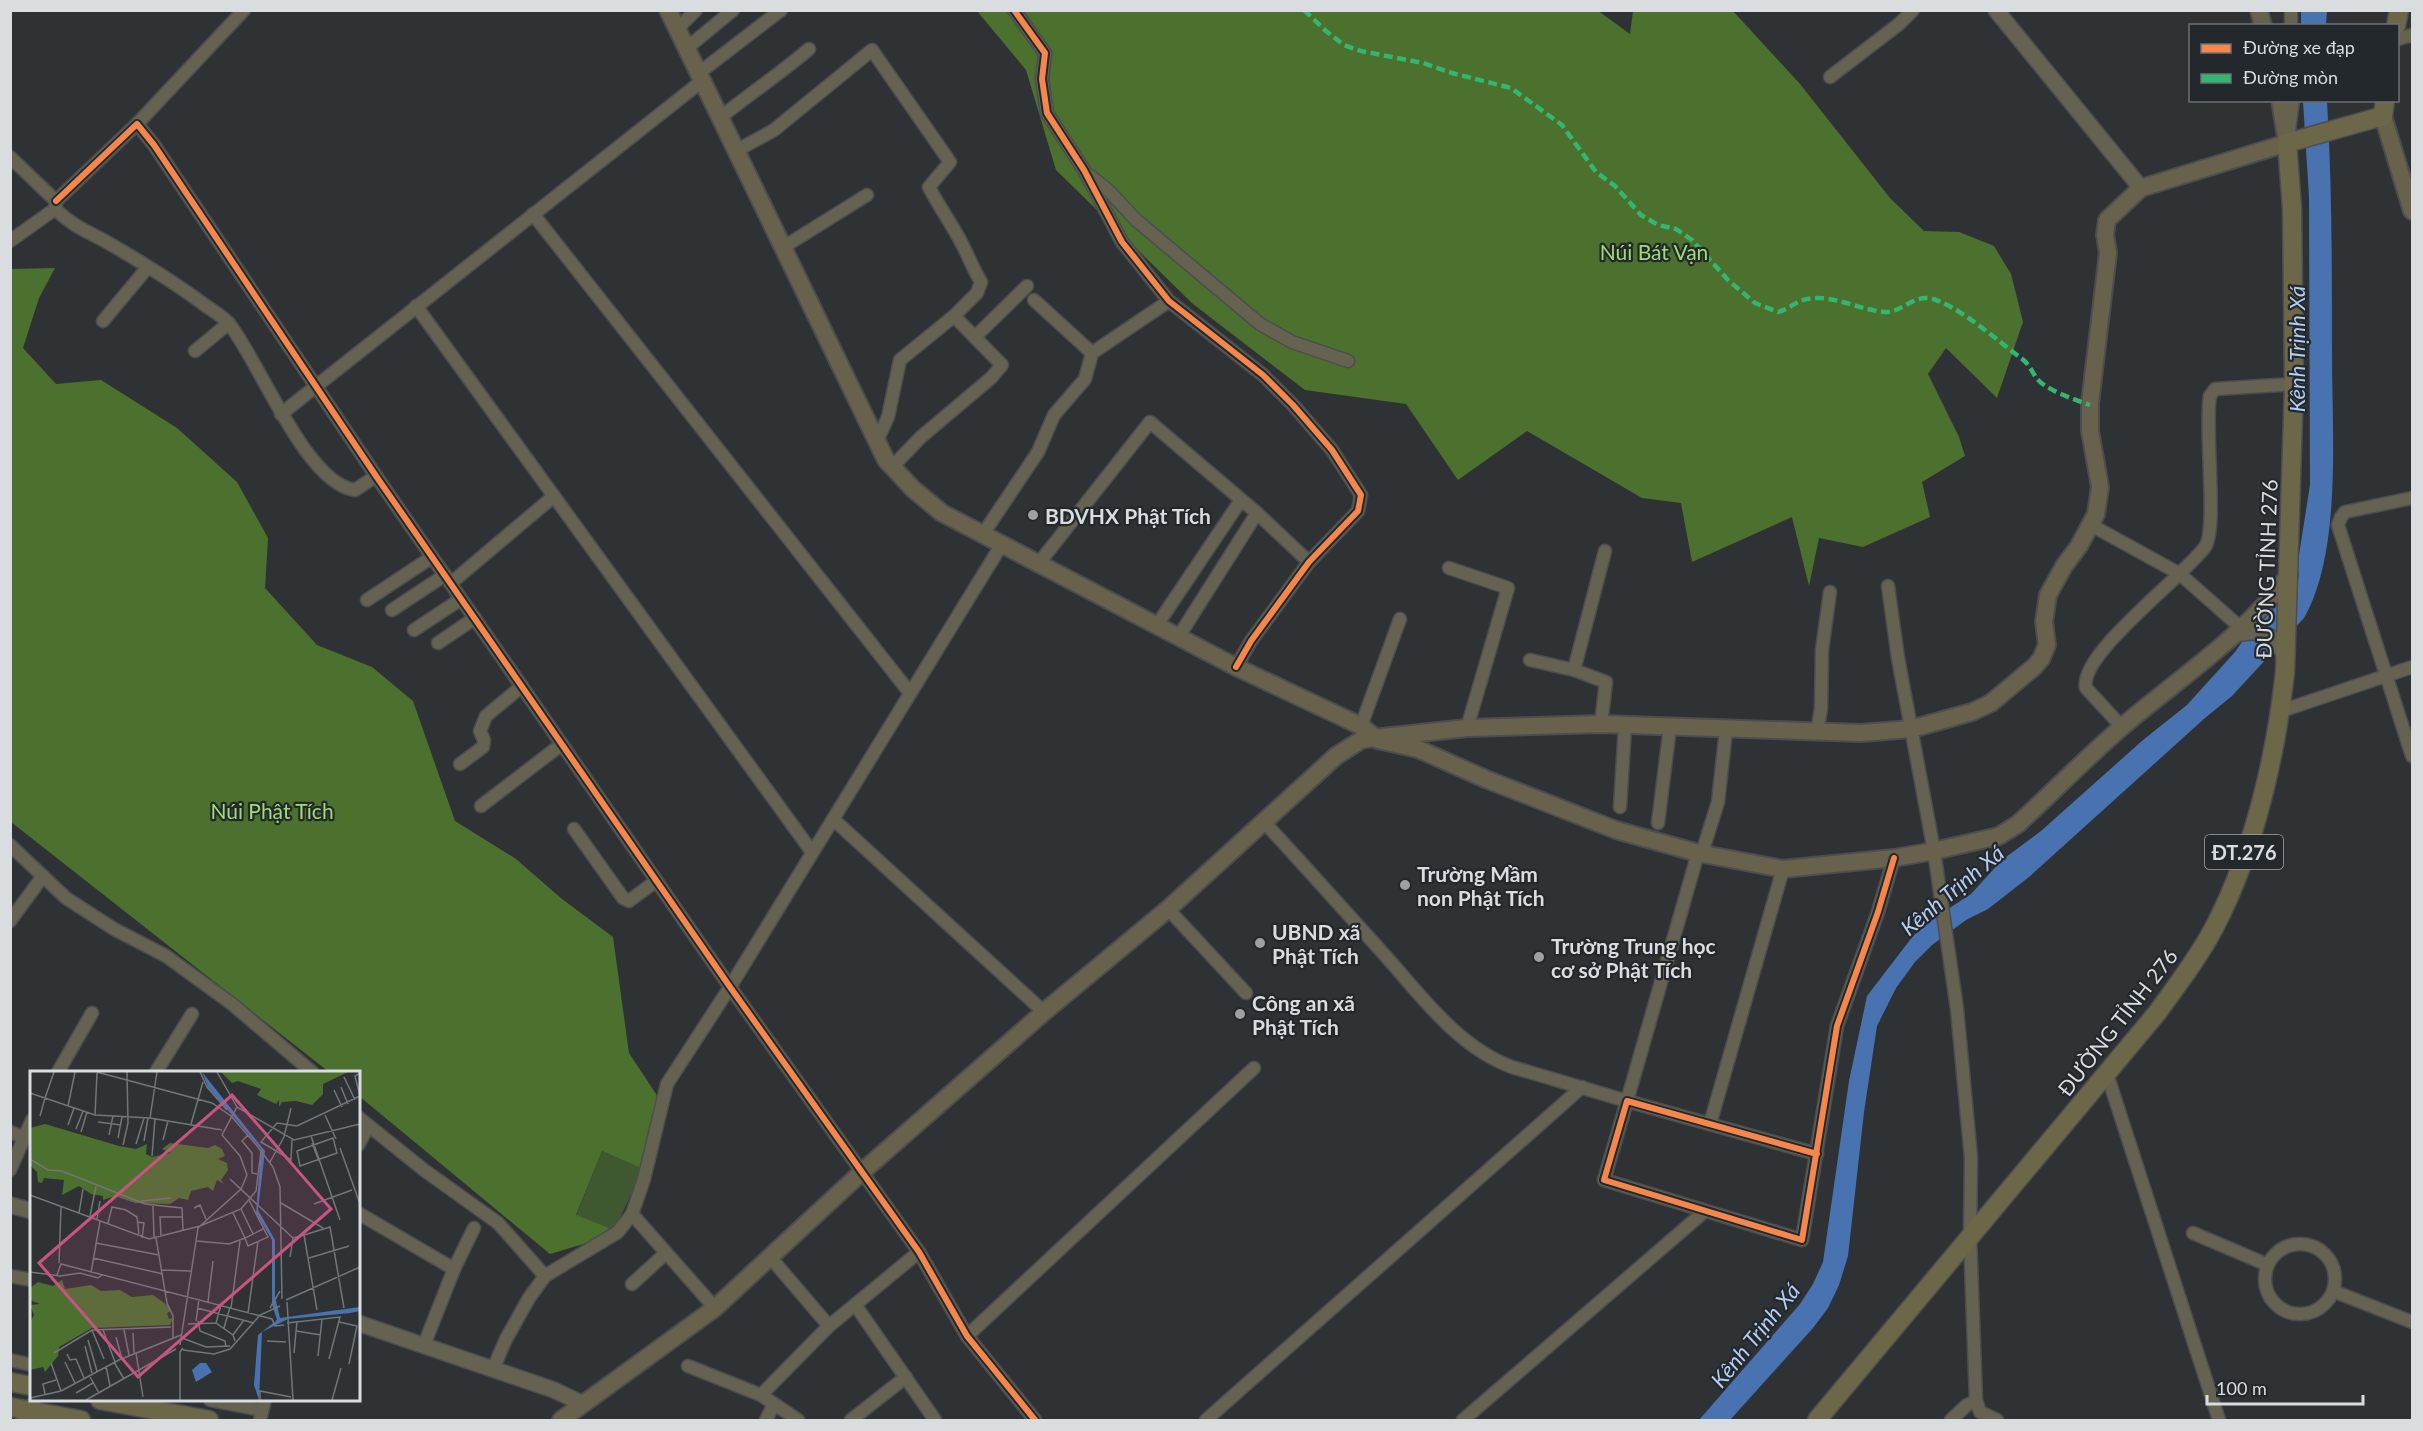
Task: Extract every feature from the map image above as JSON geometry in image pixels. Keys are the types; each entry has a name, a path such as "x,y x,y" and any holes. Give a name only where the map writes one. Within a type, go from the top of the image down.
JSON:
{"main road":[{"path":"668,10 886,460 913,489 942,513 1236,667 1361,726 1373,738 1418,749 1488,780 1616,830 1700,853 1783,869 1894,858 1987,840 2010,830 2122,727 2237,631 2268,602 2289,575"},
{"path":"2280,102 2287,143"},
{"path":"561,1420 715,1308 863,1172 1044,1012 1168,909 1336,756 1361,740 1467,729 1601,724 1861,733 1911,729 1972,712 1991,702 2034,667 2047,645 2044,622 2048,595 2096,514 2100,487 2090,431 2090,405 2108,253 2105,235 2106,222 2141,188 2342,127 2384,108 2412,211"},
{"name":"ĐƯỜNG TỈNH 276","path":"1817,1420 2164,1004 2215,925 2254,827 2281,711 2286,659 2294,384 2292,208 2287,143"},
{"path":"10,1382 30,1386"},
{"path":"105,1401 209,1420"},
{"path":"24,1409 81,1420"}],"street":[{"path":"10,242 56,205 137,124 244,10"},
{"path":"677,29 696,10"},
{"path":"687,48 733,10"},
{"path":"281,414 533,214 781,10"},
{"path":"1014,10 1045,53 1042,79 1047,113 1084,170 1122,242 1169,301 1237,352 1286,397 1332,450 1361,495 1358,511 1309,562 1251,641 1236,667"},
{"path":"1830,77 1899,24 1913,10"},
{"path":"1996,10 2141,188"},
{"path":"720,118 745,97 780,74 809,49"},
{"path":"736,151 774,130 872,50 951,162 929,187 938,206 963,244 970,265 981,282 977,293 954,316 900,360 888,417 877,441"},
{"path":"2287,143 2294,102"},
{"path":"137,124 154,145 474,618 730,987 919,1252 967,1336 1035,1420"},
{"path":"10,157 72,225 104,241 176,284 229,323 247,350 281,414 326,474 344,488 355,490 376,476"},
{"path":"1084,170 1109,191 1136,220 1260,324 1292,342 1348,362"},
{"path":"782,248 867,195"},
{"path":"533,214 910,693"},
{"path":"103,321 148,267"},
{"path":"975,337 1027,286"},
{"path":"1034,300 1092,353"},
{"path":"983,534 1038,452 1054,415 1085,379 1092,353 1169,301"},
{"path":"416,306 812,852"},
{"path":"892,467 921,437 992,378 1002,365 954,316"},
{"path":"195,351 229,323"},
{"path":"2122,727 2086,688 2085,677 2104,647 2180,574 2209,540 2210,396 2215,389 2294,384"},
{"path":"1039,563 1150,422 1257,513 1309,562"},
{"path":"393,610 448,579 554,496"},
{"path":"1157,626 1241,500"},
{"path":"2411,501 2345,512 2338,525 2412,756"},
{"path":"1179,636 1257,513"},
{"path":"2091,525 2180,574 2237,631 2264,633 2280,648 2286,659"},
{"path":"493,1369 506,1339 529,1298 546,1276 618,1232 632,1214 644,1179 667,1084 730,987 1002,544"},
{"path":"1574,670 1605,551"},
{"path":"367,600 432,557"},
{"path":"1449,568 1508,588 1467,729"},
{"path":"1888,586 1898,658 1949,944 1971,1158 1970,1236 1976,1401 1980,1412 1997,1420"},
{"path":"1817,731 1821,709 1822,650 1830,592"},
{"path":"414,630 461,599"},
{"path":"438,643 474,618"},
{"path":"1361,726 1400,619"},
{"path":"1530,660 1574,670 1606,682 1601,724"},
{"path":"2281,711 2412,667"},
{"path":"460,764 483,747 484,740 480,731 486,716 522,686"},
{"path":"1620,807 1625,726"},
{"path":"1658,823 1670,727"},
{"path":"1726,730 1718,802 1700,853 1604,1180 1802,1240 1837,1026 1878,912 1894,858"},
{"path":"481,806 562,744"},
{"path":"832,819 1044,1012"},
{"path":"1264,822 1464,1040 1496,1061 1627,1101 1817,1154"},
{"path":"574,829 623,898 629,902 656,880"},
{"path":"10,845 66,898 114,929 166,956 232,1004 311,1071"},
{"path":"1710,1124 1783,869"},
{"path":"10,921 42,876"},
{"path":"1168,909 1246,993"},
{"path":"59,1071 92,1014"},
{"path":"157,1071 192,1014"},
{"path":"967,1336 1254,1068"},
{"path":"2107,1074 2219,1420"},
{"path":"1206,1420 1582,1086"},
{"path":"360,1119 498,1223 546,1276"},
{"path":"10,1170 30,1124"},
{"path":"360,1141 368,1127"},
{"path":"10,1132 23,1137"},
{"path":"10,1205 30,1210"},
{"path":"1464,1420 1705,1211"},
{"path":"360,1214 454,1269"},
{"path":"632,1214 715,1308"},
{"path":"424,1345 454,1269 474,1228"},
{"path":"2193,1233 2268,1265"},
{"path":"2308,1244 2319,1249 2328,1257 2334,1268 2336,1280 2333,1291 2328,1301 2309,1312 2287,1311 2271,1297 2266,1287 2268,1265 2284,1247 2308,1244"},
{"path":"761,1395 829,1326 919,1252"},
{"path":"632,1284 666,1253"},
{"path":"770,1257 829,1326"},
{"path":"10,1276 30,1280"},
{"path":"2333,1291 2412,1322"},
{"path":"856,1306 934,1420"},
{"path":"360,1324 554,1389 583,1404"},
{"path":"10,1360 30,1365"},
{"path":"688,1366 761,1395 798,1420"},
{"path":"851,1420 906,1377"},
{"path":"215,1401 262,1410"},
{"path":"1951,1420 1976,1401"},
{"path":"766,1420 774,1404"}],"green space":[{"name":"Núi Bát Vạn","path":"1597,10 1630,34 1633,11 1733,11 1800,84 1890,198 1924,231 1959,232 1994,246 2011,274 2023,322 1997,398 1946,348 1928,374 1959,437 1965,456 1922,482 1930,517 1863,547 1819,538 1809,586 1792,517 1692,562 1681,503 1642,498 1527,431 1458,480 1406,404 1305,390 1193,304 1056,170 1026,70 977,11"},
{"name":"Núi Phật Tích","path":"55,268 39,298 23,348 56,384 101,380 177,428 237,482 268,538 265,588 317,645 372,667 413,701 455,821 516,859 562,899 613,937 629,1053 658,1097 643,1169 602,1151 576,1215 614,1230 590,1242 550,1254 360,1097 360,1071 328,1071 11,822 10,269"},
{"path":"602,1151 643,1169 614,1230 576,1216"}],"water":[{"path":"2301,11 2327,11 2326,24 2301,24"},
{"name":"Kênh Trịnh Xá","path":"2303,102 2327,102 2331,228 2332,490 2330,526 2324,560 2316,591 2304,618 2232,696 2029,877 1988,909 1966,920 1932,945 1915,962 1896,988 1877,1026 1864,1112 1848,1256 1839,1285 1828,1308 1813,1328 1730,1420 1699,1420 1800,1304 1823,1262 1849,1081 1867,996 1913,936 1936,917 1971,894 2002,860 2041,831 2143,740 2187,705 2235,652 2298,561 2310,485 2309,197"}],"marked path":[{"path":"1304,10 1344,45 1361,51 1423,63 1511,88 1562,125 1596,172 1615,186 1641,215 1658,225 1676,229 1692,240 1728,280 1755,303 1778,312 1803,300 1817,298 1836,300 1875,311 1890,312 1922,298 1938,301 1963,314 2021,358 2028,364 2039,381 2060,394 2090,405"}],"cycle path":[{"path":"1014,10 1045,53 1042,79 1047,113 1084,170 1122,242 1169,301 1263,375 1293,405 1332,450 1361,495 1358,511 1309,562 1251,641 1236,667"},
{"path":"56,201 137,124 154,145 376,476 730,987 919,1252 967,1336 1035,1420"},
{"path":"1817,1154 1627,1101 1604,1180 1802,1240 1837,1026 1878,912 1894,858"}],"place":[{"name":"BDVHX Phật Tích","path":"1033,515"},
{"name":"Trường Mầm non Phật Tích","path":"1405,885"},
{"name":"UBND xã Phật Tích","path":"1260,943"},
{"name":"Trường Trung học cơ sở Phật Tích","path":"1539,957"},
{"name":"Công an xã Phật Tích","path":"1240,1014"}]}
